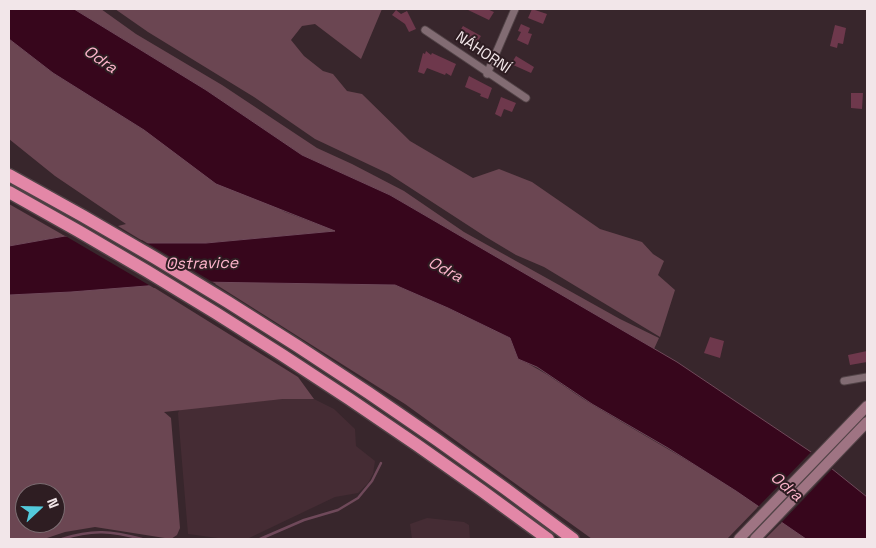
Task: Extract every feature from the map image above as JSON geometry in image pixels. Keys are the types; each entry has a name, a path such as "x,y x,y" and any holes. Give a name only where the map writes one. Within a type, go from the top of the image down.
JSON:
{"highway":[{"path":"9,175 198,284 363,390 506,488 573,539"},
{"path":"10,193 189,297 363,408 548,539"}],"street":[{"path":"487,74 515,9"},
{"name":"NÁHORNÍ","path":"425,30 487,74 526,98"},
{"path":"844,380 867,377"},
{"path":"739,539 867,406"},
{"path":"755,539 864,425"}],"shaded area":[{"path":"74,9 101,9 136,34 222,85 317,148 404,191 464,232 620,319 659,338 654,349 390,195 302,155 206,90"},
{"path":"115,9 382,9 361,59 315,24 302,26 291,40 304,56 323,71 333,74 347,91 362,94 410,141 473,178 499,169 532,182 600,229 642,242 653,254 664,261 658,275 675,290 660,337 544,267 516,255 486,237 389,174 315,139 254,97 148,32"},
{"path":"9,39 53,73 144,130 285,212 336,231 206,243 146,243 118,226 126,224 55,176 9,139"},
{"path":"9,204 65,236 9,246"},
{"path":"212,282 395,285 510,338 518,359 697,466 759,506 727,539 592,539 405,404"},
{"path":"150,285 298,377 314,399 283,399 164,412 171,418 180,528 177,535 171,539 95,527 65,532 65,483 15,483 15,533 62,533 44,539 9,539 9,295"},
{"path":"283,399 314,399 334,409 355,429 356,446 375,461 373,474 368,483 358,493 335,497 247,539 225,539 188,534 178,413 180,409"},
{"path":"427,518 464,522 469,525 470,539 412,539 410,524"},
{"path":"782,522 806,539 765,539"}],"water":[{"path":"9,9 74,9 206,90 302,155 390,195 677,362 811,452 867,497 867,539 806,539 736,491 668,448 592,404 537,367 518,359 510,338 395,285 197,282 9,295 9,246 65,236 146,243 206,243 335,231 216,184 144,130 53,73 9,39"}],"pier":[{"path":"62,234 142,240 216,284 154,288"},
{"path":"813,450 834,467 780,524 757,508"}],"building":[{"path":"466,9 487,9 494,12 489,20"},
{"path":"532,9 547,14 543,24 528,18"},
{"path":"396,10 401,14 407,11 416,29 409,32 405,24 392,15"},
{"path":"521,24 530,28 528,33 532,34 528,45 517,40 521,32 518,31"},
{"path":"835,25 846,28 843,44 838,43 837,48 830,46"},
{"path":"463,26 481,36 476,44 460,34 459,32"},
{"path":"426,51 431,55 432,53 456,64 451,76 427,68 424,74 418,72 423,53 425,54"},
{"path":"516,56 534,67 531,73 511,64"},
{"path":"469,76 492,88 488,99 465,87"},
{"path":"851,93 863,93 862,109 851,108"},
{"path":"501,97 516,103 512,112 504,109 501,117 495,114"},
{"path":"710,337 724,341 720,358 704,353"},
{"path":"867,351 867,362 850,365 848,355"}],"waterway":[{"path":"260,539 304,520 338,510 358,498 372,481 381,463"},
{"path":"62,539 93,532 121,534 142,539"}],"water label":[{"name":"Odra","path":"100,60"},
{"name":"Ostravice","path":"202,264"},
{"name":"Odra","path":"445,270"},
{"name":"Odra","path":"786,487"}]}
